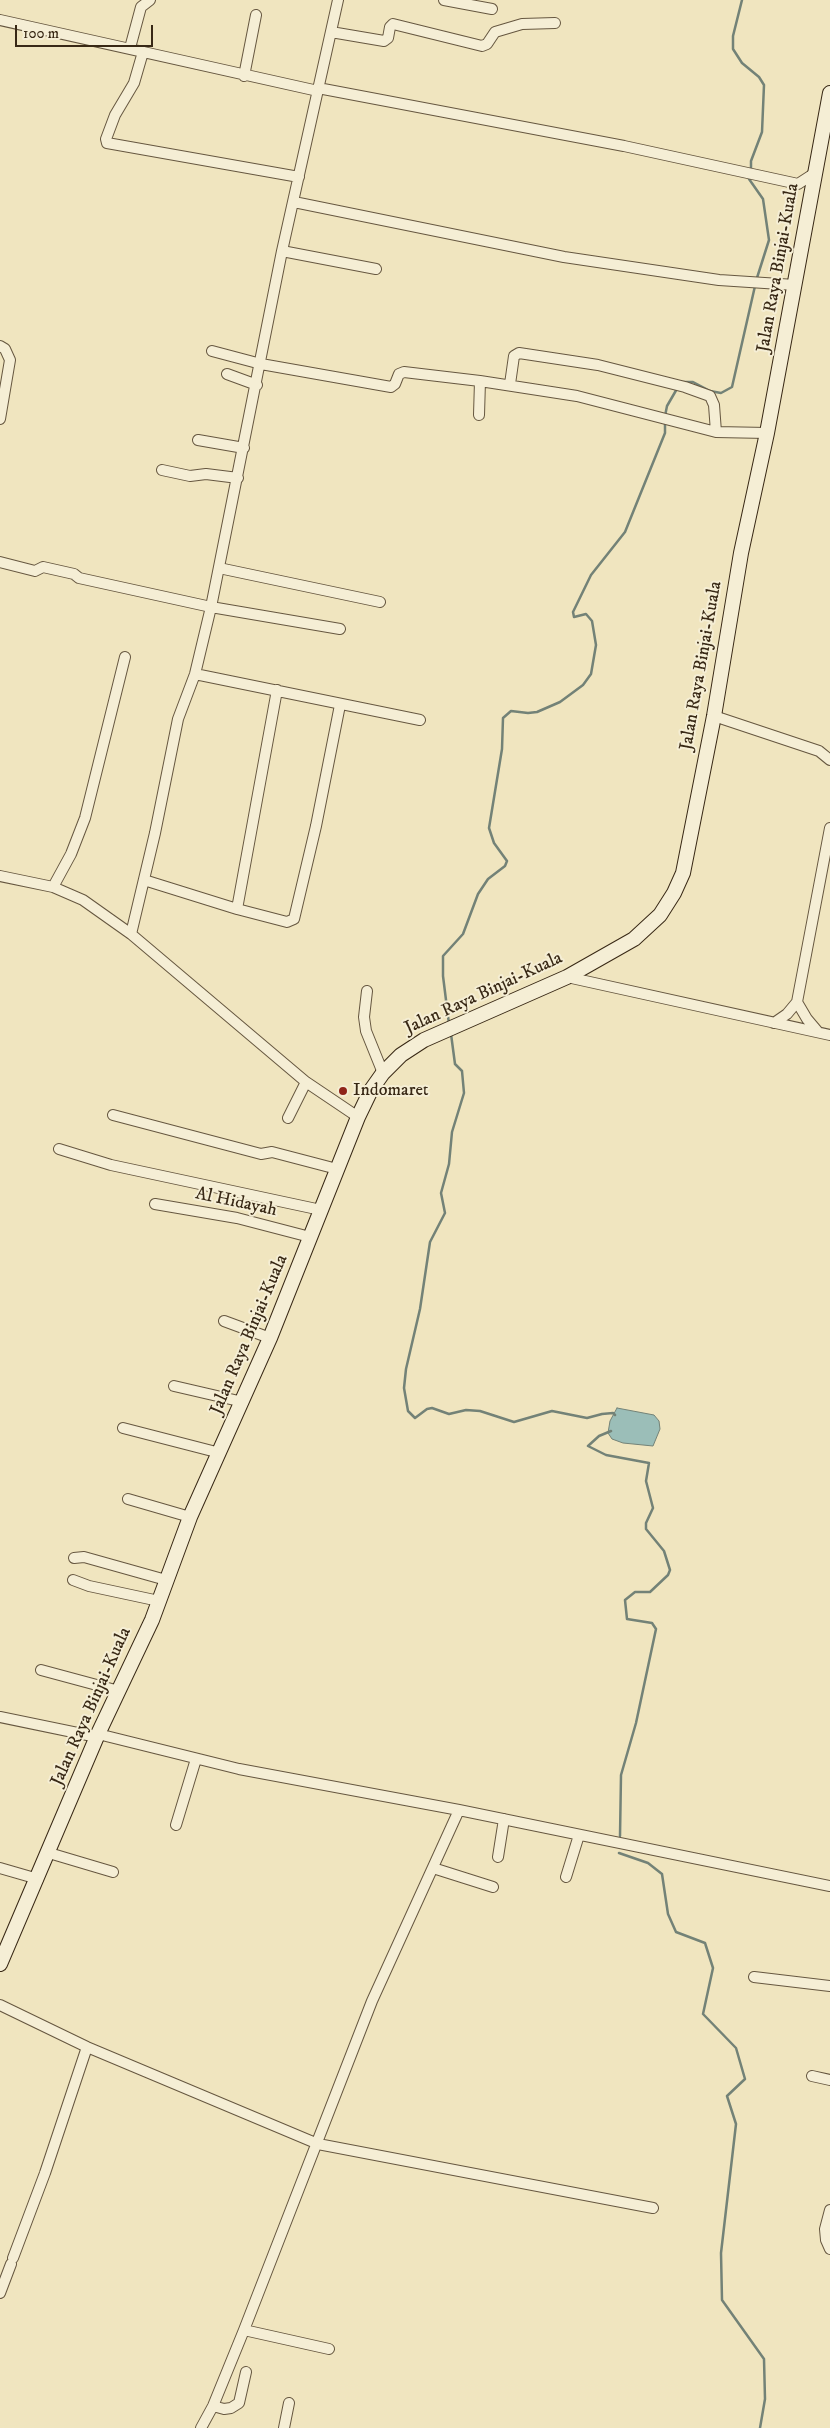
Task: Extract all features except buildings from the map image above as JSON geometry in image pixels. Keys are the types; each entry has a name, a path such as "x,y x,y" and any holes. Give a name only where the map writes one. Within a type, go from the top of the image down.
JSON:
{"main road":[{"name":"Jalan Raya Binjai-Kuala","path":"0,1964 98,1735 159,1601 190,1516 243,1402 270,1338 358,1117 382,1073 401,1055 424,1040 567,977 634,939 660,915 674,893 683,873 714,716 741,553 767,433 830,93"}],"street":[{"path":"130,48 141,7 150,0"},
{"path":"131,934 178,719 194,674 211,607 257,385 282,251 338,0"},
{"path":"444,0 492,8"},
{"path":"244,76 256,15"},
{"path":"0,20 130,48 244,76 624,146 798,184 815,173"},
{"path":"331,32 384,41 387,40 390,27 393,24 482,46 487,44 495,32 522,24 556,23"},
{"path":"143,52 134,83 115,115 107,143 299,176"},
{"path":"294,202 564,257 719,280 795,285"},
{"path":"282,251 376,269"},
{"path":"0,346 5,348 10,360 0,419"},
{"path":"212,351 261,364 391,387 395,384 399,374 404,372 510,384 577,396 716,432 767,433"},
{"path":"510,384 514,356 519,353 598,365 710,396 714,405 716,432"},
{"path":"227,374 257,385"},
{"path":"479,415 480,381"},
{"path":"198,440 244,448"},
{"path":"162,470 190,476 206,474 238,478"},
{"path":"0,562 35,571 43,567 74,574 79,578 211,607 340,629"},
{"path":"219,568 380,602"},
{"path":"53,887 71,854 85,818 125,657"},
{"path":"194,674 420,720"},
{"path":"237,909 278,690"},
{"path":"144,880 237,909 287,922 294,919 316,826 340,705"},
{"path":"714,716 819,751 830,760"},
{"path":"774,1023 787,1014 797,1002 830,828"},
{"path":"0,876 53,887 83,900 131,934 306,1082 358,1117"},
{"path":"567,977 830,1035"},
{"path":"367,991 364,1017 366,1031 382,1073"},
{"path":"797,1002 807,1019 818,1032"},
{"path":"288,1118 306,1082"},
{"path":"113,1115 261,1154 272,1152 337,1169"},
{"path":"59,1149 111,1164 321,1210"},
{"name":"Al Hidayah","path":"155,1204 237,1218 310,1237"},
{"path":"224,1321 270,1338"},
{"path":"174,1386 243,1402"},
{"path":"123,1428 220,1453"},
{"path":"128,1498 190,1516"},
{"path":"74,1558 84,1557 166,1580"},
{"path":"73,1580 89,1586 159,1601"},
{"path":"41,1670 119,1691"},
{"path":"0,1717 98,1735 196,1759 504,1819 830,1886"},
{"path":"176,1825 196,1759"},
{"path":"201,2428 213,2406 244,2330 318,2144 372,2000 459,1810"},
{"path":"498,1857 504,1819"},
{"path":"566,1877 579,1835"},
{"path":"49,1853 112,1872"},
{"path":"0,1868 38,1878"},
{"path":"433,1868 493,1887"},
{"path":"754,1977 830,1986"},
{"path":"0,2005 87,2047 318,2144 653,2208"},
{"path":"0,2293 45,2174 87,2047"},
{"path":"812,2076 830,2080"},
{"path":"830,2210 825,2229 826,2240 830,2249"},
{"path":"244,2330 329,2349"},
{"path":"213,2406 224,2409 232,2408 239,2403 246,2372"},
{"path":"284,2428 289,2403"}],"water":[{"path":"617,1408 654,1415 659,1421 660,1429 653,1446 623,1443 612,1439 608,1433 610,1421"}],"waterway":[{"path":"742,0 733,36 733,49 742,63 759,77 764,85 762,132 751,161 751,170"},
{"path":"750,176 749,179 763,199 769,240 756,281"},
{"path":"681,382 693,382 710,391 721,393 732,387 755,286"},
{"path":"665,416 667,406 678,387"},
{"path":"449,1024 443,976 443,956 463,934 478,894 488,879 505,866 507,861 494,843 489,828 502,749 503,718 511,711 537,712 560,702 583,685 591,674 596,645 592,621 586,614 574,617 573,612 591,575 625,532 665,433 665,421"},
{"path":"451,1034 455,1064 462,1071 464,1093 452,1132 449,1164 441,1193 445,1213 430,1242 420,1309 406,1369 404,1388 408,1411 415,1418 427,1409 432,1408 449,1414 466,1410 480,1411 514,1422 552,1411 587,1418 602,1414 613,1413 615,1415"},
{"path":"611,1431 599,1436 588,1446 606,1455 649,1463 646,1481 653,1508 646,1523 646,1529 664,1551 670,1570 668,1575 650,1592 635,1592 625,1600 627,1619 652,1623 656,1629 636,1723 621,1775 620,1836"},
{"path":"619,1853 648,1863 662,1874 668,1914 676,1932 705,1943 713,1968 703,2014 736,2048 745,2079 727,2096 736,2124 721,2253 722,2300 764,2359 765,2399 760,2428"}],"place":[{"name":"Indomaret","path":"343,1091"}]}
